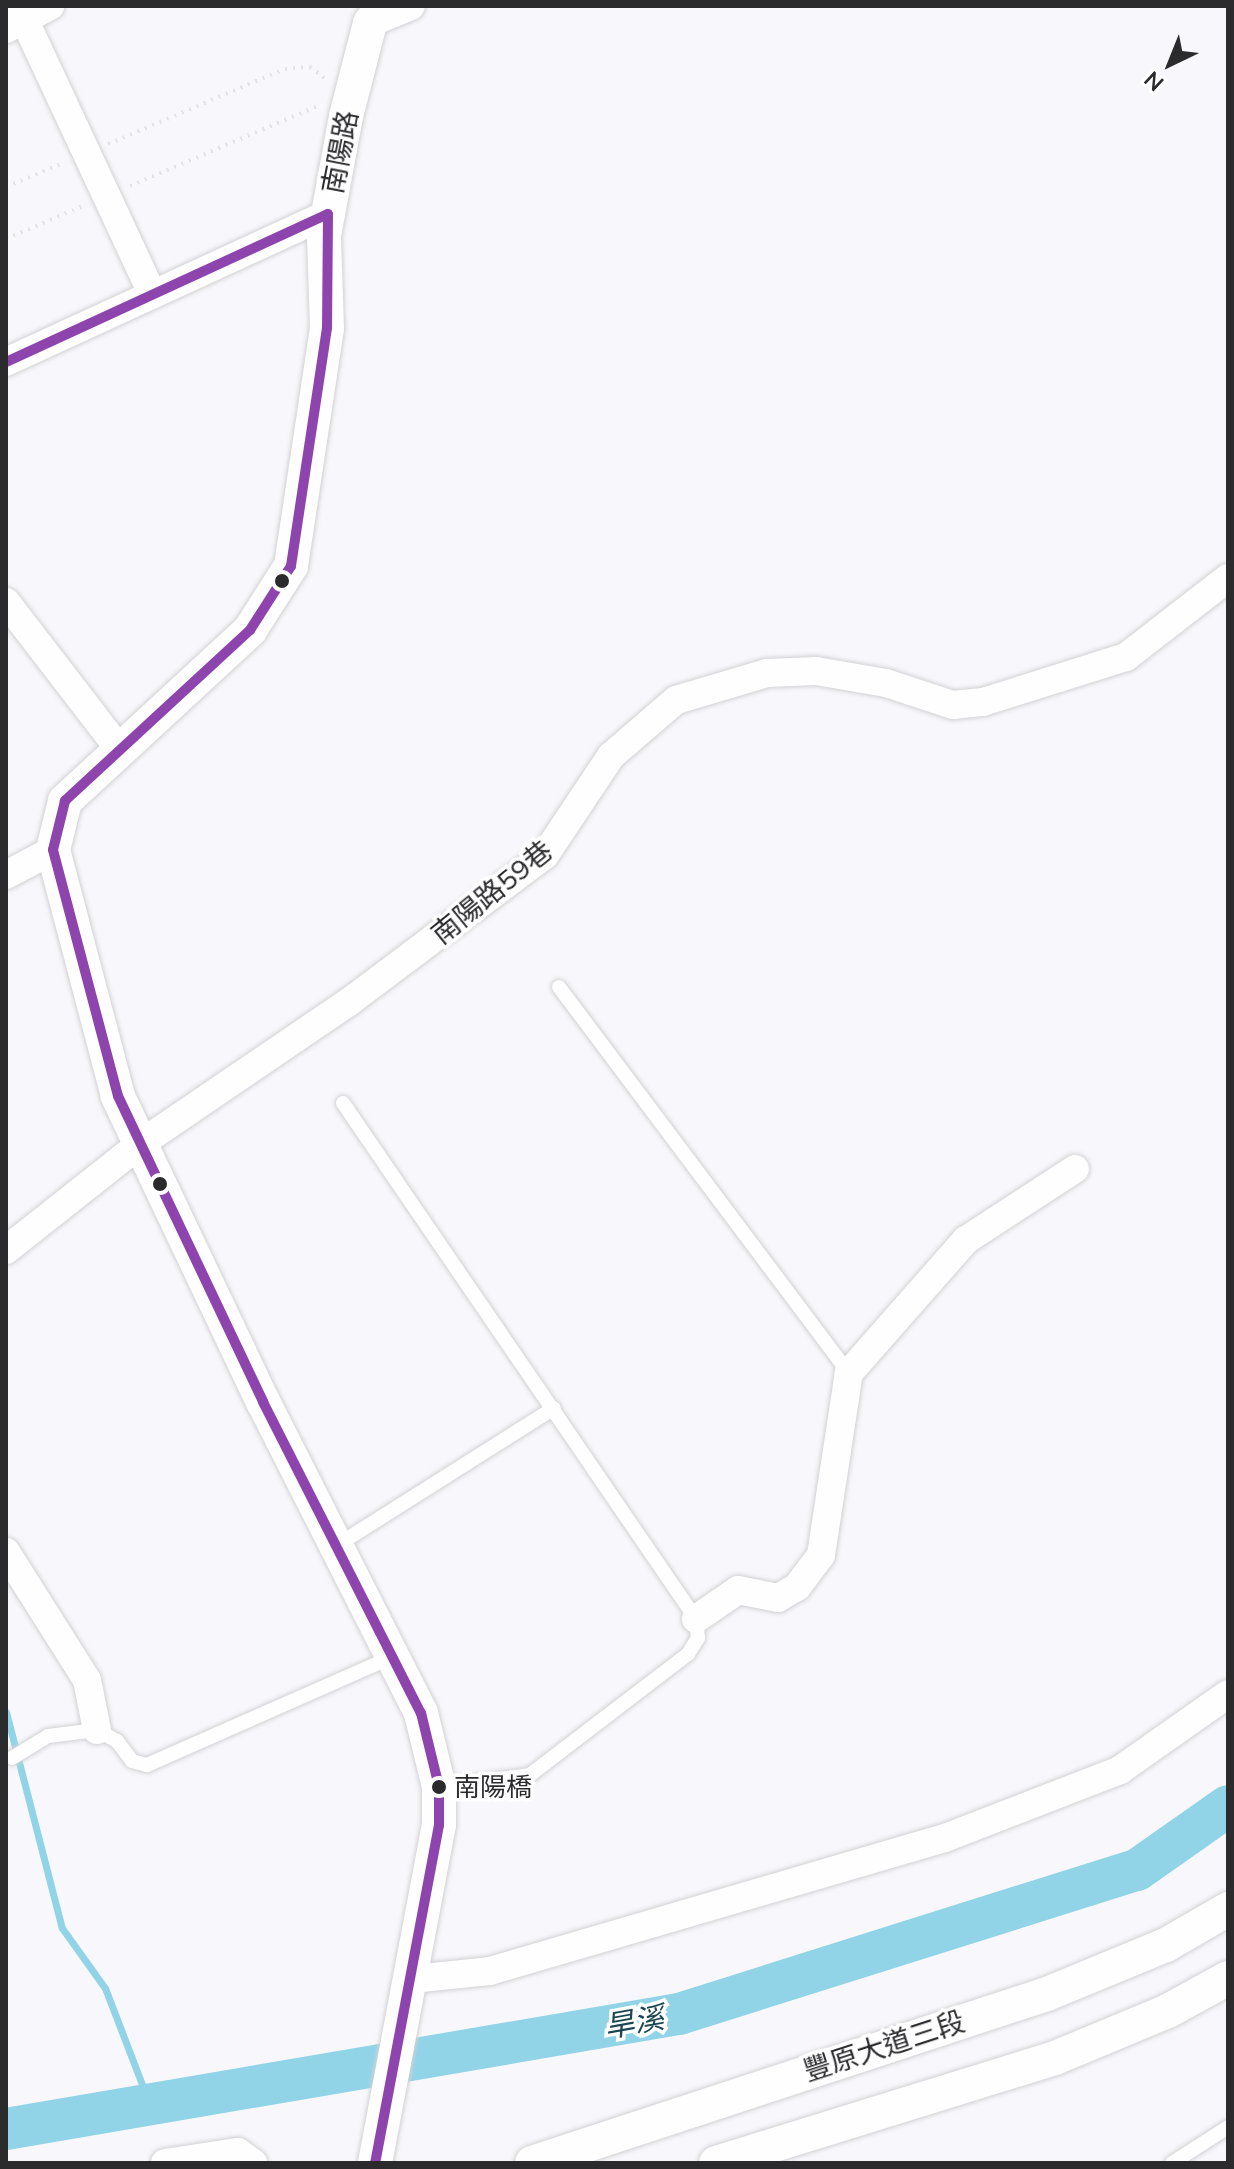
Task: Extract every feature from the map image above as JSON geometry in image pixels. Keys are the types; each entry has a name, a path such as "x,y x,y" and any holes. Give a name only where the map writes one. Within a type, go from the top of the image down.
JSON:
{"street":[{"path":"377,15 411,6"},
{"path":"25,15 152,293"},
{"name":"南陽路","path":"377,15 346,116 328,214 327,328 291,566 250,630 65,801 53,850 98,1035 140,1144 263,1402 339,1544 421,1713 439,1787 439,1825 411,1986"},
{"path":"6,362 328,214"},
{"name":"南陽路59巷","path":"6,1250 140,1144 349,1002 545,855 611,756 676,700 767,673 816,671 886,683 953,705 983,702 1126,657 1228,578"},
{"path":"6,602 120,750"},
{"path":"6,875 53,850"},
{"path":"696,1619 738,1590 778,1598 797,1587 821,1555 849,1373 966,1240 1075,1169"},
{"path":"6,1552 87,1680 97,1730"},
{"path":"375,2159 411,1986 490,1971 945,1838 1120,1770 1228,1694"},
{"name":"豐原大道三段","path":"532,2163 1047,1994 1166,1945 1228,1909"},
{"path":"716,2163 1055,2058 1168,2011 1228,1978"},
{"path":"165,2163 238,2152 253,2163"}],"lane":[{"path":"559,987 849,1373"},
{"path":"343,1103 696,1619 698,1638 688,1654 530,1775 439,1787"},
{"path":"339,1544 554,1408"},
{"path":"12,1758 48,1736 97,1730 117,1741 132,1761 147,1765 392,1657"},
{"path":"1172,2163 1193,2158 1228,2127"}],"path":[{"path":"94,150 285,69 310,67 327,78 326,91"},
{"path":"122,190 325,103"},
{"path":"6,187 65,162"},
{"path":"6,239 93,202"}],"waterway":[{"path":"6,1712 62,1928 105,1988 150,2105"},
{"name":"旱溪","path":"6,2129 679,2014 1137,1870 1228,1806"}],"transit line":[{"path":"328,214 327,328 291,566 250,630 65,801 53,850 118,1096 263,1402 421,1713 439,1787 439,1825 375,2163"},
{"path":"6,362 328,214"}],"place":[{"name":"南陽橋","path":"439,1787"}]}
